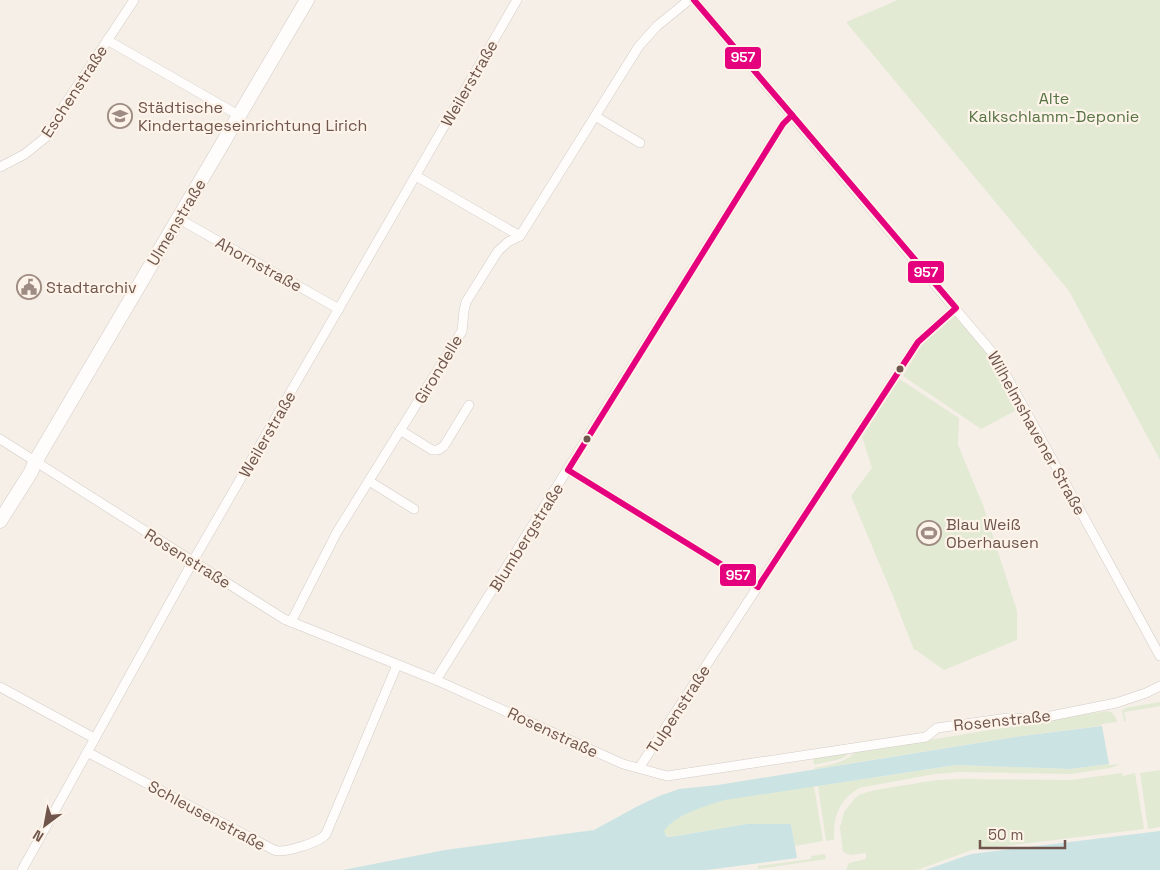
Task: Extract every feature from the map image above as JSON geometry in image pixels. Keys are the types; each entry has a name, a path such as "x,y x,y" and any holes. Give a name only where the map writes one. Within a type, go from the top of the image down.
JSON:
{"street":[{"name":"Eschenstraße","path":"0,167 25,154 46,137 64,106 134,0"},
{"name":"Ulmenstraße","path":"0,521 31,472 35,462 154,258 179,219 307,0"},
{"name":"Weilerstraße","path":"22,870 193,562 517,0"},
{"name":"Girondelle","path":"291,622 332,540 462,331 466,302 498,251 508,242 520,236 644,40 657,26 689,0"},
{"name":"Wilhelmshavener Straße","path":"694,0 987,345 1003,369 1160,656"},
{"path":"107,40 240,116"},
{"name":"Blumbergstraße","path":"436,680 783,124 792,115"},
{"path":"595,116 640,144"},
{"path":"416,176 520,236"},
{"name":"Ahornstraße","path":"179,219 339,309"},
{"name":"Tulpenstraße","path":"639,768 918,342 956,308"},
{"path":"400,430 432,450 438,450 444,446 469,404"},
{"name":"Rosenstraße","path":"0,439 277,615 436,680 623,764 667,776 926,737 937,728 1008,718 1036,719 1116,703 1160,686"},
{"path":"568,470 758,587"},
{"path":"369,481 414,509"},
{"name":"Schleusenstraße","path":"87,752 274,850 282,852 319,841 326,834 398,665"},
{"path":"0,687 94,738"}],"green space":[{"name":"Alte Kalkschlamm-Deponie","path":"898,0 1160,0 1160,460 1069,291 846,22"},
{"path":"956,313 985,346 1022,407 981,429 903,376 925,339"},
{"name":"Blau Weiß Oberhausen","path":"895,376 959,418 958,445 983,505 1017,611 1017,640 944,670 914,650 851,496 872,468 860,430"},
{"path":"1160,702 1160,706 1124,712 1126,721 1124,722 1122,711 1125,708"},
{"path":"1107,711 1114,715 1117,722 814,768 842,761 855,752"},
{"path":"850,753 841,759 814,765 813,758"},
{"path":"1121,764 1110,768 1070,774 959,772 935,774 859,788 847,798 839,810 836,817 834,840 826,841 818,786 956,765 1070,769"},
{"path":"1160,770 1160,827 1148,829 1140,773"},
{"path":"1122,773 1123,776 1135,773 1144,829 972,850 917,870 846,870 849,863 866,859 866,853 850,855 843,852 840,828 844,812 855,798 861,794 937,780 1071,780"},
{"path":"814,786 823,841 795,846 791,824 747,824 669,837 664,833 664,828 680,817 716,802 755,794"},
{"path":"825,854 826,859 758,869 758,866 811,859 811,856"}],"water":[{"path":"1102,726 1109,764 1070,769 956,765 725,800 683,815 664,831 666,836 670,837 747,824 791,824 797,858 707,870 343,870 445,850 594,830 638,806 679,789 718,785 1015,737"},
{"path":"1160,831 1160,870 925,870 971,854"}],"transit line":[{"name":"957","path":"694,0 792,115"},
{"name":"957","path":"792,115 956,308 918,342 758,587 568,470 783,124 792,115"}],"place":[{"name":"Städtische Kindertageseinrichtung Lirich","path":"120,116"},
{"name":"Stadtarchiv","path":"29,287"},
{"name":"Blau Weiß Oberhausen","path":"929,533"}]}
